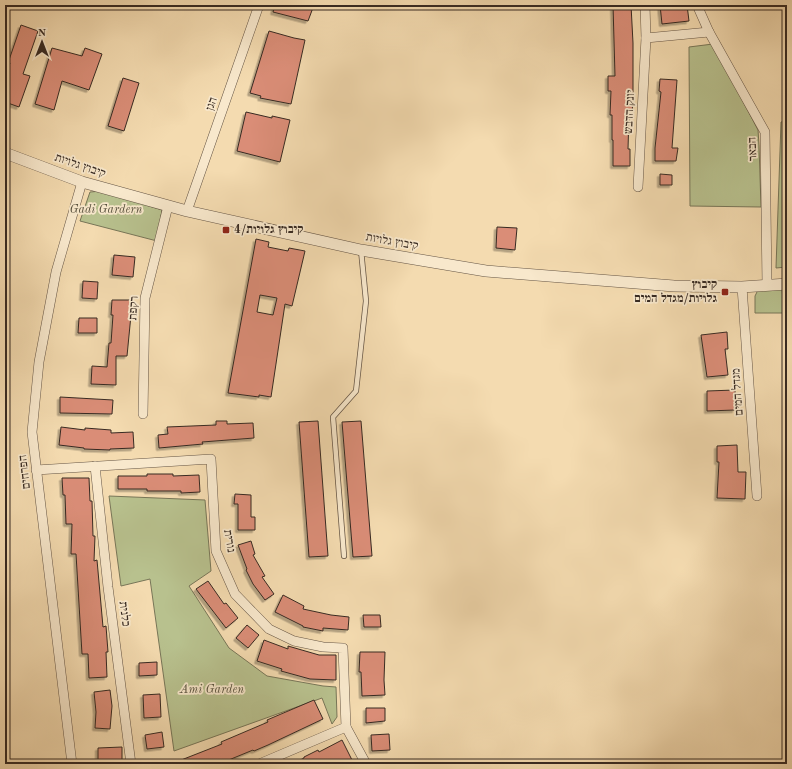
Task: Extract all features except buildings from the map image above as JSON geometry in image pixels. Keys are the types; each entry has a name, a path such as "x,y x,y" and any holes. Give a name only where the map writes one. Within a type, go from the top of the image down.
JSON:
{"street":[{"name":"הגן","path":"187,212 259,5"},
{"name":"יונק הדבש","path":"638,187 646,38 645,5"},
{"name":"הבאר","path":"697,5 709,32 765,132 767,285"},
{"path":"646,38 709,32"},
{"name":"קיבוץ גלויות","path":"5,153 82,182 187,212 361,250 486,271 674,286 742,287 787,284"},
{"name":"הפרחים","path":"72,764 32,432 39,362 56,272 82,182"},
{"name":"רקפת","path":"143,414 145,298 168,206"},
{"name":"מגדל המים","path":"742,287 757,496"},
{"name":"נורית","path":"36,470 211,459 216,551 235,594 269,629 294,641 323,647 343,648 346,727 365,762"},
{"name":"כלנית","path":"95,466 108,587 131,764"},
{"path":"259,764 346,727"}],"lane":[{"path":"344,556 333,417 356,391 366,301 361,250"}],"green space":[{"path":"713,44 758,130 761,207 690,206 689,47"},
{"path":"787,121 787,267 776,268 781,122"},
{"name":"Gadi Gardern","path":"102,191 162,210 157,241 80,221 90,192"},
{"path":"782,288 784,313 755,313 755,296 758,290"},
{"name":"Ami Garden","path":"109,496 205,500 211,571 189,586 229,648 267,676 336,687 337,717 332,724 322,698 174,751 150,579 121,586"}],"place":[{"name":"קיבוץ גלויות/4","path":"226,230"},
{"name":"קיבוץ גלויות/מגדל המים","path":"725,292"}]}
